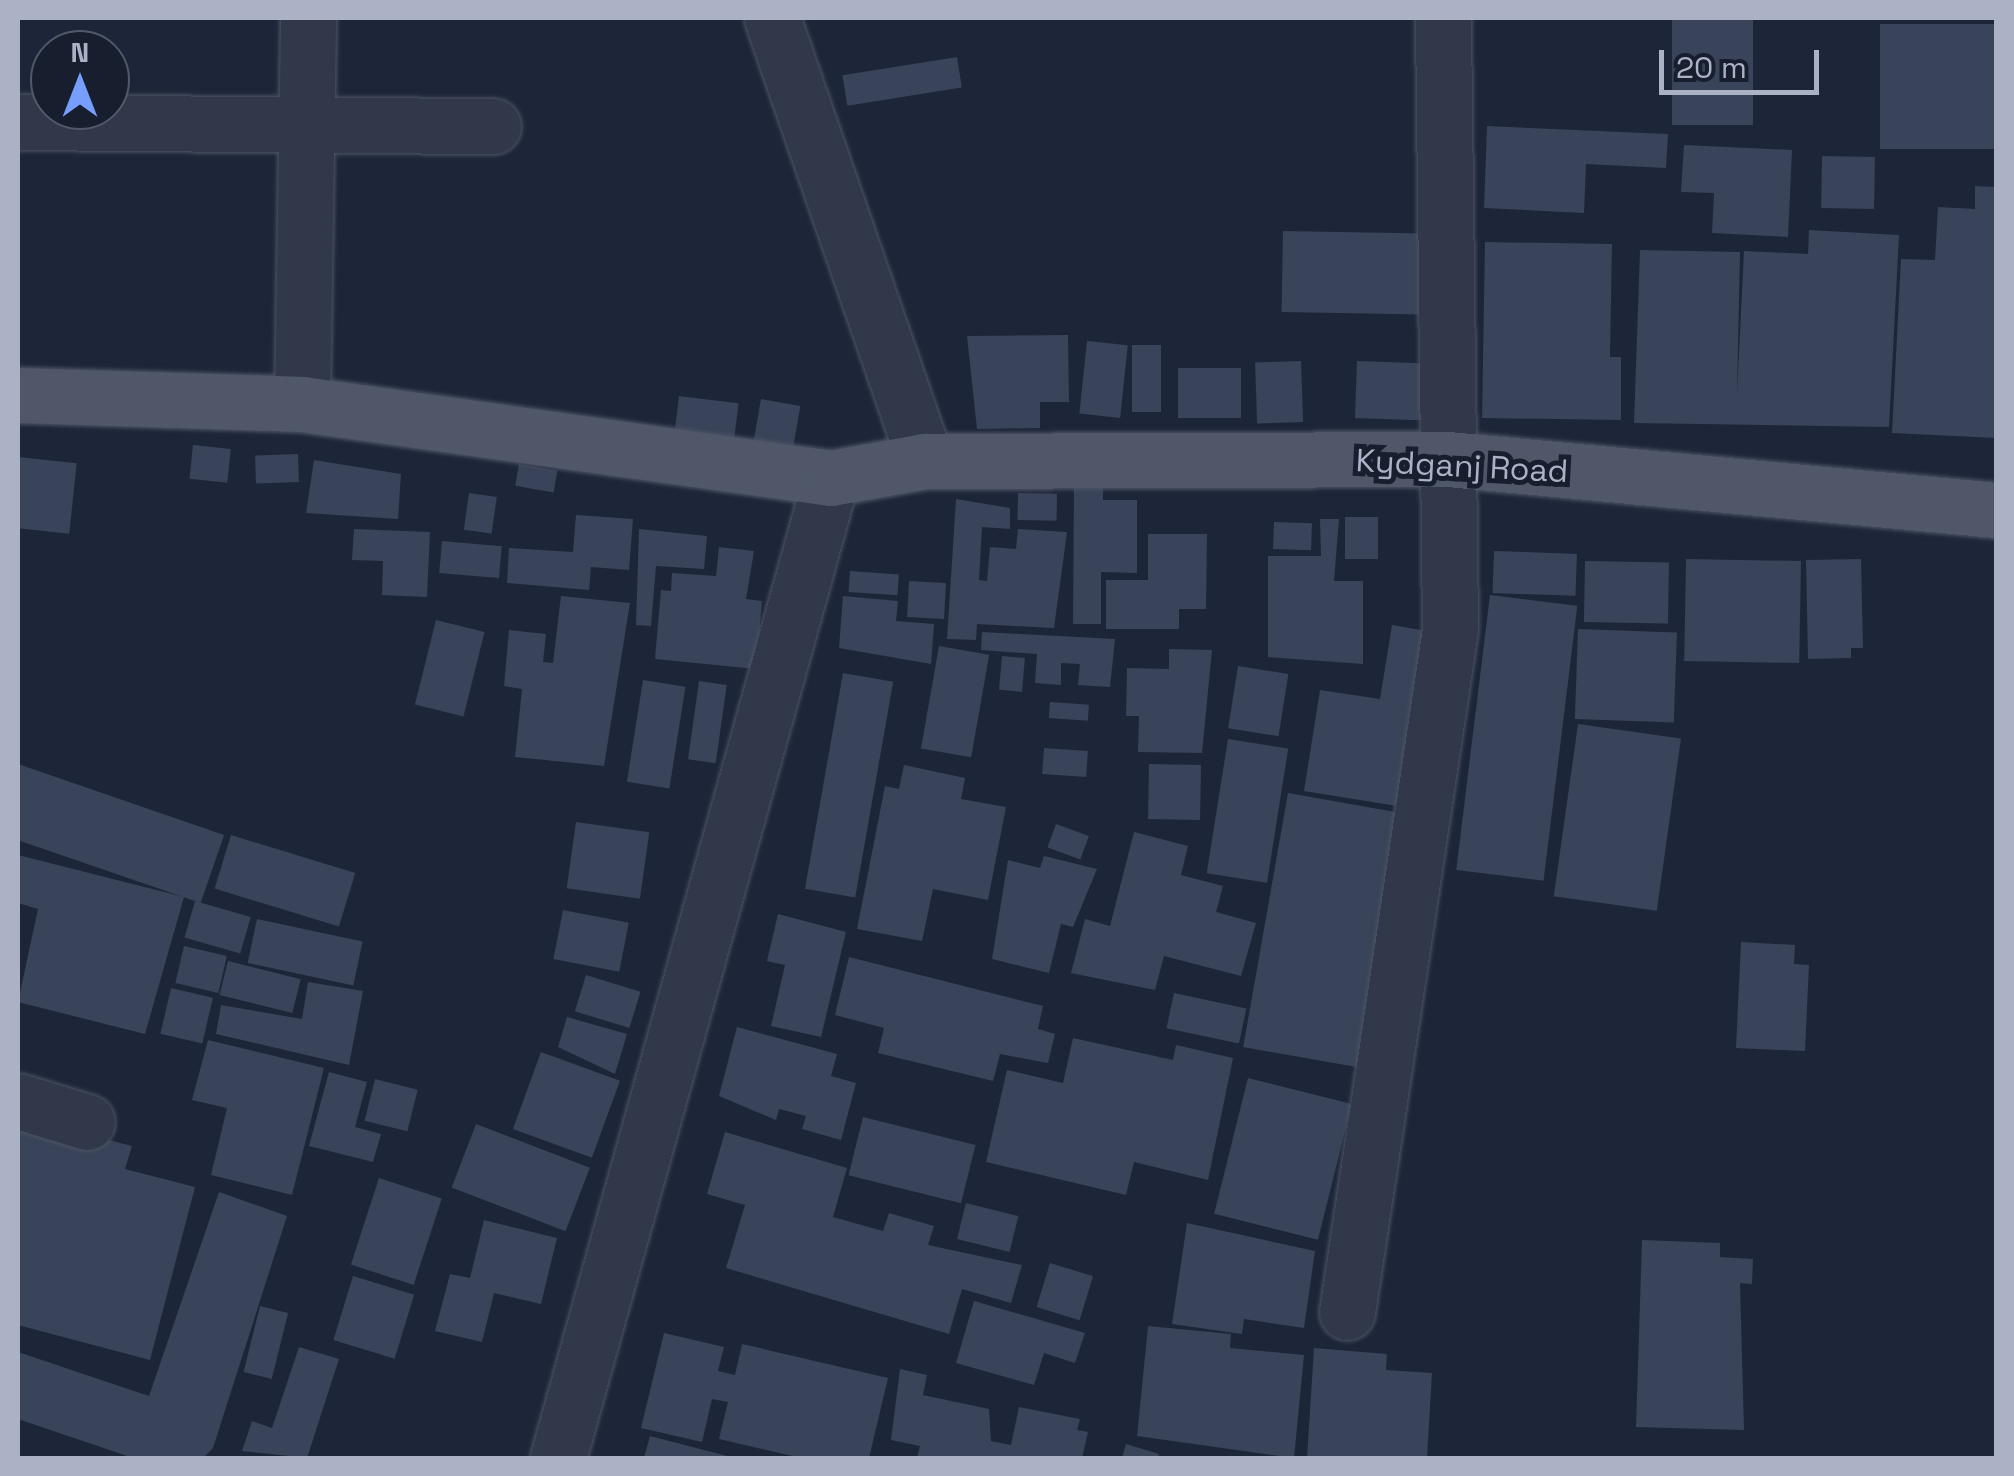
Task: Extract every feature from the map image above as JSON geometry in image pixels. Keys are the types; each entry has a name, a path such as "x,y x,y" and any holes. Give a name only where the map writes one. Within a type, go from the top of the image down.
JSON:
{"main road":[{"name":"Kydganj Road","path":"18,394 302,404 830,478 925,461 1448,459 1996,510"}],"street":[{"path":"302,404 310,126 308,18"},
{"path":"772,18 925,461"},
{"path":"1348,1312 1450,629 1444,18"},
{"path":"18,122 493,126"},
{"path":"558,1458 830,478"},
{"path":"18,1101 87,1122"}],"building":[{"path":"1672,18 1753,18 1753,125 1672,125"},
{"path":"1880,24 1996,24 1996,149 1880,149"},
{"path":"957,57 962,88 847,106 842,75"},
{"path":"1487,126 1668,134 1666,168 1586,164 1584,213 1484,208"},
{"path":"1684,145 1792,150 1788,237 1712,233 1714,193 1681,192"},
{"path":"1822,156 1875,157 1874,209 1821,208"},
{"path":"1975,186 1996,187 1996,438 1892,433 1901,259 1935,260 1938,207 1975,209"},
{"path":"1809,230 1899,235 1889,427 1634,423 1640,250 1740,252 1737,394 1744,251 1808,254"},
{"path":"1283,231 1438,234 1437,315 1282,312"},
{"path":"1485,242 1612,244 1610,357 1621,357 1621,420 1482,418"},
{"path":"1068,335 1069,402 1040,402 1040,428 977,429 967,336"},
{"path":"1087,341 1128,345 1120,418 1079,414"},
{"path":"1132,345 1161,345 1161,412 1132,412"},
{"path":"1301,361 1303,422 1257,424 1255,363"},
{"path":"1357,361 1435,364 1433,421 1355,418"},
{"path":"1178,368 1241,368 1241,418 1178,418"},
{"path":"679,396 739,403 733,452 673,445"},
{"path":"761,399 800,406 793,450 753,443"},
{"path":"193,445 231,449 227,483 189,479"},
{"path":"298,454 299,482 256,483 255,456"},
{"path":"18,457 77,463 69,534 18,528"},
{"path":"314,460 401,474 398,519 306,513"},
{"path":"519,464 557,471 554,492 515,486"},
{"path":"1074,485 1103,485 1103,500 1137,500 1137,573 1101,572 1101,624 1073,624"},
{"path":"469,493 497,497 492,534 464,530"},
{"path":"1018,493 1057,494 1057,521 1018,520"},
{"path":"956,499 1010,508 1010,529 982,527 979,580 987,581 990,547 1016,549 1018,529 1067,532 1054,628 977,624 976,640 947,639"},
{"path":"576,515 633,519 629,570 591,567 589,590 507,583 509,548 573,552"},
{"path":"1345,517 1378,517 1378,559 1345,559"},
{"path":"1320,519 1339,519 1334,581 1363,581 1363,664 1268,657 1268,556 1321,556"},
{"path":"1274,522 1312,523 1311,550 1273,549"},
{"path":"354,529 430,532 427,597 382,595 383,561 352,560"},
{"path":"639,529 707,536 704,569 656,566 651,626 636,625"},
{"path":"1148,534 1207,534 1206,609 1179,609 1179,629 1106,629 1106,580 1148,580"},
{"path":"442,541 502,546 499,578 439,573"},
{"path":"719,547 754,551 746,599 762,601 756,669 655,659 661,590 671,591 672,573 716,576"},
{"path":"1494,551 1577,554 1575,596 1493,593"},
{"path":"1686,559 1801,561 1799,663 1684,661"},
{"path":"1861,559 1863,648 1851,648 1851,658 1808,659 1806,560"},
{"path":"1585,561 1669,562 1668,623 1584,622"},
{"path":"850,571 899,574 897,595 849,592"},
{"path":"909,581 946,583 944,619 907,617"},
{"path":"1490,595 1577,606 1544,881 1456,870"},
{"path":"561,596 630,603 604,766 515,757 522,689 504,686 509,630 546,634 543,662 553,663"},
{"path":"843,596 898,601 896,621 934,624 931,664 839,648"},
{"path":"436,620 485,632 463,717 415,704"},
{"path":"1392,625 1444,634 1397,806 1304,791 1320,690 1380,699"},
{"path":"1578,629 1677,632 1674,722 1575,719"},
{"path":"982,632 1115,639 1110,687 1078,685 1080,664 1061,663 1061,685 1035,683 1037,654 981,650"},
{"path":"939,646 989,655 971,757 921,748"},
{"path":"1169,649 1212,650 1202,753 1138,752 1139,716 1126,716 1127,668 1169,669"},
{"path":"1002,656 1025,658 1022,692 999,690"},
{"path":"1238,666 1288,674 1279,736 1228,728"},
{"path":"843,673 893,682 855,898 805,889"},
{"path":"643,680 685,687 669,788 627,782"},
{"path":"699,681 727,685 716,763 688,759"},
{"path":"1050,702 1089,705 1088,721 1049,718"},
{"path":"1578,724 1681,738 1657,911 1554,896"},
{"path":"1228,739 1288,749 1267,883 1207,873"},
{"path":"1044,748 1088,751 1086,777 1042,774"},
{"path":"18,764 224,835 201,903 18,840"},
{"path":"1149,764 1201,765 1200,820 1148,819"},
{"path":"904,765 965,778 961,799 1006,807 988,900 933,889 922,941 857,929 885,786 899,789"},
{"path":"1288,793 1401,813 1356,1067 1243,1047"},
{"path":"576,822 649,832 640,899 567,888"},
{"path":"1056,824 1089,836 1080,859 1047,847"},
{"path":"1134,832 1188,846 1181,875 1223,886 1216,912 1256,923 1241,976 1164,956 1155,990 1071,973 1085,919 1110,926"},
{"path":"231,835 355,873 339,927 215,889"},
{"path":"18,855 184,897 145,1034 18,1002 38,909 18,903"},
{"path":"1044,856 1097,869 1073,927 1061,924 1049,973 992,959 1008,860 1040,868"},
{"path":"195,901 251,917 240,954 185,938"},
{"path":"563,910 629,923 619,972 553,959"},
{"path":"778,914 846,932 821,1037 771,1026 785,965 767,961"},
{"path":"257,919 363,941 353,985 248,963"},
{"path":"1741,942 1795,945 1794,964 1809,965 1805,1051 1736,1048"},
{"path":"184,946 227,956 218,993 175,983"},
{"path":"849,957 1043,1006 1038,1029 1055,1034 1048,1063 1000,1054 993,1081 878,1053 884,1028 835,1015"},
{"path":"228,961 301,979 292,1013 220,995"},
{"path":"586,975 641,992 629,1028 575,1011"},
{"path":"308,982 363,991 349,1065 216,1034 221,1005 302,1019"},
{"path":"171,988 213,998 202,1043 160,1034"},
{"path":"1174,993 1246,1008 1239,1044 1167,1028"},
{"path":"567,1017 627,1034 615,1074 558,1047"},
{"path":"737,1027 837,1054 831,1076 856,1083 841,1140 802,1129 806,1116 779,1109 776,1120 719,1096"},
{"path":"1073,1038 1173,1060 1176,1045 1233,1058 1208,1180 1134,1162 1126,1195 986,1162 1007,1070 1063,1083"},
{"path":"208,1040 324,1068 292,1195 211,1175 227,1108 192,1100"},
{"path":"541,1052 620,1081 592,1158 513,1129"},
{"path":"329,1072 367,1082 355,1127 381,1134 373,1162 309,1146"},
{"path":"1248,1078 1352,1104 1318,1240 1214,1214"},
{"path":"375,1079 418,1090 407,1131 365,1121"},
{"path":"18,1117 132,1146 125,1169 195,1187 150,1360 18,1325"},
{"path":"863,1117 976,1145 961,1203 848,1175"},
{"path":"476,1124 590,1168 566,1231 452,1187"},
{"path":"725,1132 847,1168 833,1217 883,1231 889,1213 934,1226 928,1245 1022,1265 1011,1303 962,1289 949,1334 726,1268 745,1205 707,1194"},
{"path":"379,1178 442,1198 414,1285 351,1265"},
{"path":"219,1192 287,1216 213,1448 203,1458 133,1458 18,1419 18,1352 149,1396"},
{"path":"966,1203 1018,1216 1009,1252 957,1239"},
{"path":"484,1220 557,1238 541,1304 494,1293 482,1342 435,1331 450,1274 470,1278"},
{"path":"1187,1223 1315,1251 1304,1328 1244,1319 1242,1334 1172,1324"},
{"path":"1642,1240 1720,1243 1720,1257 1753,1259 1752,1284 1740,1283 1744,1430 1636,1427"},
{"path":"1050,1263 1093,1276 1080,1320 1037,1307"},
{"path":"353,1276 414,1295 395,1359 333,1340"},
{"path":"974,1301 1085,1333 1075,1363 1044,1353 1034,1385 956,1363"},
{"path":"260,1306 288,1313 272,1379 244,1372"},
{"path":"1148,1326 1231,1334 1230,1348 1304,1355 1294,1458 1137,1436"},
{"path":"664,1333 724,1347 718,1371 735,1375 742,1344 888,1378 869,1458 801,1458 719,1439 728,1402 712,1399 702,1442 641,1428"},
{"path":"299,1347 339,1359 307,1458 242,1451 252,1421 272,1428"},
{"path":"1314,1348 1387,1354 1386,1370 1432,1373 1427,1458 1307,1458"},
{"path":"900,1369 927,1375 923,1395 989,1409 991,1441 1011,1445 1019,1407 1080,1419 1077,1430 1088,1432 1082,1458 917,1458 920,1446 891,1440"},
{"path":"650,1436 731,1457 731,1458 644,1458"},
{"path":"1126,1444 1159,1454 1158,1458 1122,1458"}]}
